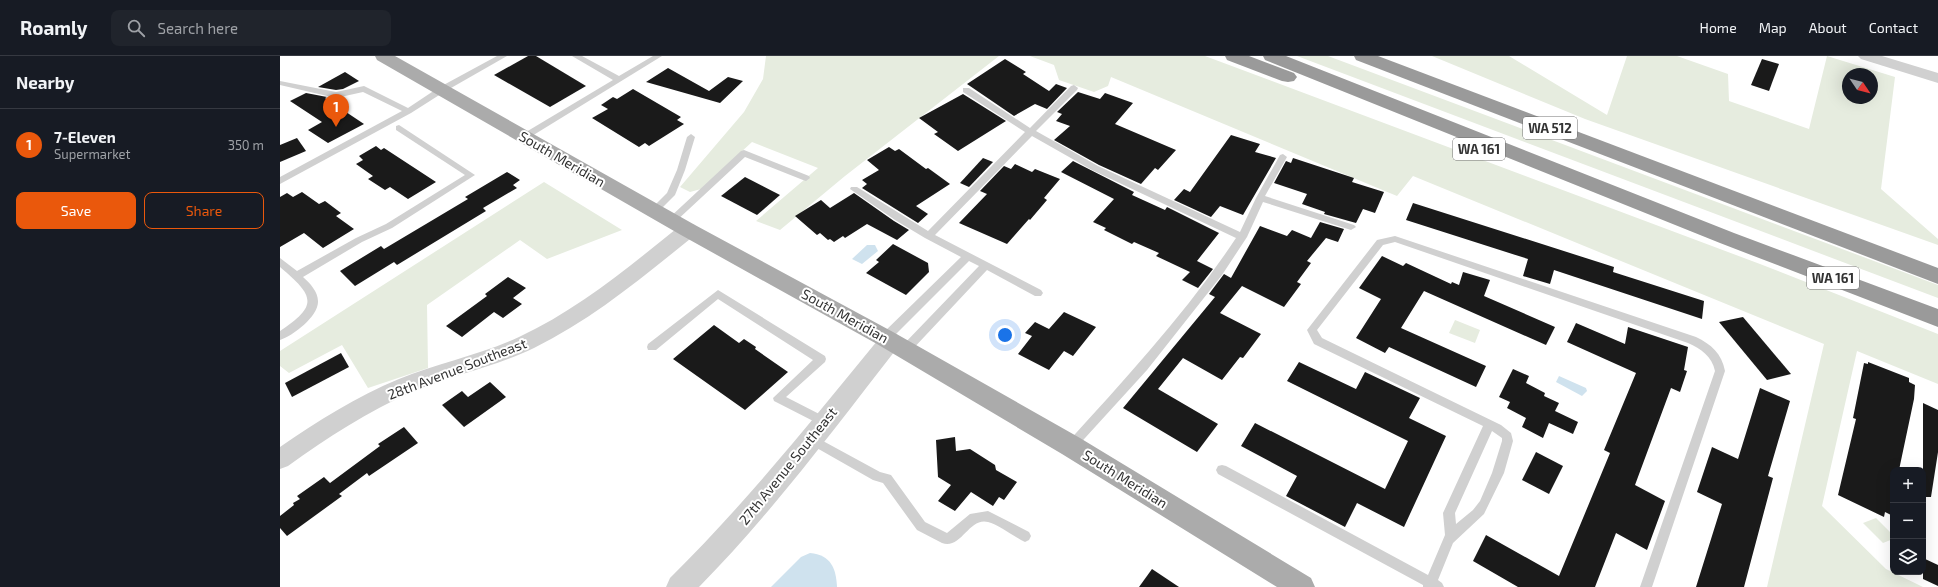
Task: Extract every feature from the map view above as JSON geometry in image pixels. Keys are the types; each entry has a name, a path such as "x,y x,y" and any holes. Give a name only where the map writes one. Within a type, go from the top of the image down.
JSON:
{"highway":[{"name":"WA 161","path":"1233,56 1425,129 1727,238 1938,318"},
{"name":"WA 512","path":"1271,56 1727,238"},
{"name":"WA 512","path":"1362,56 1739,200"},
{"name":"WA 161","path":"1403,56 1739,200 1938,276"}],"main road":[{"name":"South Meridian","path":"383,56 671,221 894,342 1071,446 1301,587"}],"street":[{"path":"1866,56 1938,78"},
{"name":"28th Avenue Southeast","path":"280,459 345,418 388,394 424,379 498,355 543,334 602,296 671,221"},
{"name":"27th Avenue Southeast","path":"680,587 730,537 894,342"}],"lane":[{"path":"280,181 408,112 441,90 503,56"},
{"path":"576,56 619,80"},
{"path":"524,137 658,56"},
{"path":"280,83 336,95 364,89 408,112"},
{"path":"928,236 1074,88"},
{"path":"966,90 1031,132 1095,168 1242,237"},
{"path":"297,276 359,240 389,226 471,175 399,128"},
{"path":"671,221 671,195 681,170 691,137"},
{"path":"671,221 744,152 806,178"},
{"path":"1071,446 1143,367 1193,306 1242,237 1260,198 1283,156"},
{"path":"854,189 882,209 928,236 1038,293"},
{"path":"1260,198 1351,227"},
{"path":"1451,535 1481,510 1498,475 1508,440 1504,433 1489,424 1318,341 1312,330 1380,242 1395,239 1403,241 1692,340 1702,344 1714,354 1720,364 1720,371 1646,587"},
{"path":"894,342 968,256"},
{"path":"280,262 297,276 312,292 313,307 307,316 298,324 280,336"},
{"path":"894,342 986,265"},
{"path":"652,347 718,294 821,359 778,398 877,476 887,479 921,526 946,539 951,538 974,518 988,516 1025,536"},
{"path":"1222,470 1433,586 1451,535 1449,514 1489,424"}],"shaded area":[{"path":"766,56 999,56 845,176 780,230 756,221 818,168 752,142 701,189 690,192 680,187 744,112 763,79"},
{"path":"1030,56 1205,56 1760,264 1938,334 1938,384 1857,351 1822,506 1886,569 1890,571 1890,575 1898,575 1923,587 1767,587 1824,344 1413,176 1397,196 1111,77 1108,86 1094,92 1059,80 1054,65"},
{"path":"1297,56 1328,56 1938,285 1938,298"},
{"path":"1432,56 1509,56 1607,115 1627,56 1677,56 1728,74 1729,101 1809,129 1827,56 1866,68 1842,68 1842,104 1878,104 1878,72 1895,77 1881,189 1938,239 1938,245 1585,119"},
{"path":"544,182 622,230 547,259 520,240 427,305 428,368 368,388 342,345 289,373 280,366 280,351"},
{"path":"1455,320 1480,330 1475,343 1449,333"},
{"path":"1876,518 1890,532 1890,540 1883,543 1863,523"}],"water":[{"path":"867,245 875,245 878,251 862,264 852,259"},
{"path":"1559,376 1586,388 1587,391 1582,396 1556,382"},
{"path":"810,553 823,556 828,560 834,568 837,587 771,587 801,557"}],"building":[{"path":"528,56 536,56 586,86 550,107 494,75"},
{"path":"1005,59 1026,72 1023,74 1049,91 1056,84 1067,88 1047,109 1035,104 1014,116 967,84"},
{"path":"1762,59 1779,64 1769,91 1751,85"},
{"path":"668,68 709,91 728,77 743,81 720,103 646,82"},
{"path":"345,72 359,81 343,89 336,90 318,87"},
{"path":"633,89 681,117 677,120 684,124 649,146 645,143 639,147 592,118 608,109 601,105 613,97 617,99"},
{"path":"1078,92 1100,99 1105,93 1133,103 1115,124 1176,150 1158,170 1155,168 1141,184 1099,165 1054,140 1070,126 1056,121 1062,114 1057,112"},
{"path":"306,93 327,97 325,98 364,124 328,143 308,130 322,122 290,101"},
{"path":"963,94 1006,121 958,151 934,134 938,132 919,118"},
{"path":"1231,135 1260,144 1255,152 1276,158 1243,215 1220,206 1211,217 1174,200 1184,189 1190,192"},
{"path":"297,138 306,151 280,162 280,145"},
{"path":"376,146 381,150 384,148 436,182 408,199 390,187 385,190 368,179 373,176 356,164 363,160 359,156"},
{"path":"889,147 895,151 899,149 926,169 928,168 950,184 916,206 928,214 918,223 862,188 867,184 862,180 879,170 867,160"},
{"path":"983,158 993,162 969,187 960,183"},
{"path":"1293,158 1354,178 1352,182 1384,192 1375,213 1363,209 1356,223 1324,214 1325,212 1302,204 1307,194 1274,183 1286,161 1291,163"},
{"path":"1073,161 1134,192 1132,195 1165,210 1167,207 1219,233 1197,261 1213,269 1198,288 1182,280 1190,272 1156,256 1159,253 1134,242 1132,244 1104,230 1106,228 1093,222 1114,199 1061,172"},
{"path":"1015,164 1032,172 1035,169 1060,179 1044,198 1047,200 1030,220 1029,219 1007,244 959,223 987,194 980,191 1004,166 1011,169"},
{"path":"507,172 520,180 513,185 517,188 483,208 486,211 397,265 394,262 355,286 340,271 381,246 384,249 468,199 465,197"},
{"path":"745,177 780,195 757,215 721,196"},
{"path":"302,192 319,204 325,201 341,213 336,216 354,229 323,248 304,233 280,247 280,197 287,193 293,197"},
{"path":"854,193 909,230 897,240 867,224 845,238 843,236 834,242 830,239 828,240 820,233 817,235 795,216 821,200 830,208"},
{"path":"1413,203 1614,267 1613,272 1704,301 1702,319 1554,270 1550,284 1523,276 1528,259 1406,220"},
{"path":"1320,222 1344,229 1338,242 1326,238 1307,261 1311,263 1297,282 1301,284 1284,307 1242,286 1220,313 1261,334 1243,358 1240,357 1222,380 1183,358 1158,389 1218,424 1197,452 1123,408 1215,297 1209,294 1224,274 1231,278 1260,226 1287,236 1292,230 1311,238"},
{"path":"893,244 928,263 929,272 906,295 866,273 879,262 876,260"},
{"path":"1382,256 1403,266 1406,263 1451,284 1452,282 1459,285 1463,272 1490,280 1484,296 1555,327 1546,345 1424,291 1401,328 1486,366 1476,387 1389,347 1385,353 1356,338 1381,299 1359,288"},
{"path":"508,277 526,288 513,298 522,304 503,318 494,312 462,337 446,326 487,296 485,294"},
{"path":"1064,312 1096,327 1073,356 1064,351 1049,370 1018,354 1032,336 1025,333 1035,322 1049,329"},
{"path":"1743,317 1791,374 1767,380 1719,322"},
{"path":"1576,323 1625,344 1628,327 1688,347 1684,370 1687,371 1680,392 1671,388 1635,485 1665,501 1647,550 1616,533 1595,587 1518,587 1473,561 1486,535 1559,576 1610,453 1604,450 1636,373 1567,342"},
{"path":"714,325 739,343 744,339 756,347 755,349 788,372 745,410 673,359"},
{"path":"341,353 349,367 292,397 285,383"},
{"path":"1299,362 1356,389 1365,372 1420,398 1409,418 1446,436 1404,527 1357,503 1345,527 1286,496 1297,476 1241,446 1255,423 1385,489 1408,441 1287,381"},
{"path":"1868,362 1909,378 1909,382 1915,385 1914,399 1900,467 1890,467 1890,514 1885,512 1884,517 1838,495 1856,419 1853,418 1864,363 1868,364"},
{"path":"1513,369 1529,376 1526,383 1545,393 1544,396 1559,403 1555,411 1578,422 1573,434 1549,423 1543,438 1522,427 1526,418 1507,408 1510,402 1499,397"},
{"path":"490,382 506,397 464,427 442,405 462,391 468,397"},
{"path":"1760,388 1790,401 1768,476 1773,478 1744,587 1696,587 1722,504 1697,492 1712,447 1738,459"},
{"path":"1923,403 1938,410 1938,452 1931,497 1926,497 1926,467 1923,467"},
{"path":"404,427 418,443 369,476 367,473 339,494 342,496 287,536 280,528 280,516 294,505 293,503 300,499 297,496 324,477 330,483 380,446 378,444"},
{"path":"955,437 956,451 970,449 995,465 996,470 1017,482 1004,500 999,497 993,506 971,492 955,511 938,501 951,485 938,477 936,440"},
{"path":"1536,452 1563,466 1549,494 1522,480"},
{"path":"1926,559 1938,565 1938,586 1923,579 1923,575 1926,575"},
{"path":"1152,569 1179,587 1139,587"}],"place":[{"name":"7-Eleven","path":"336,127"}]}
